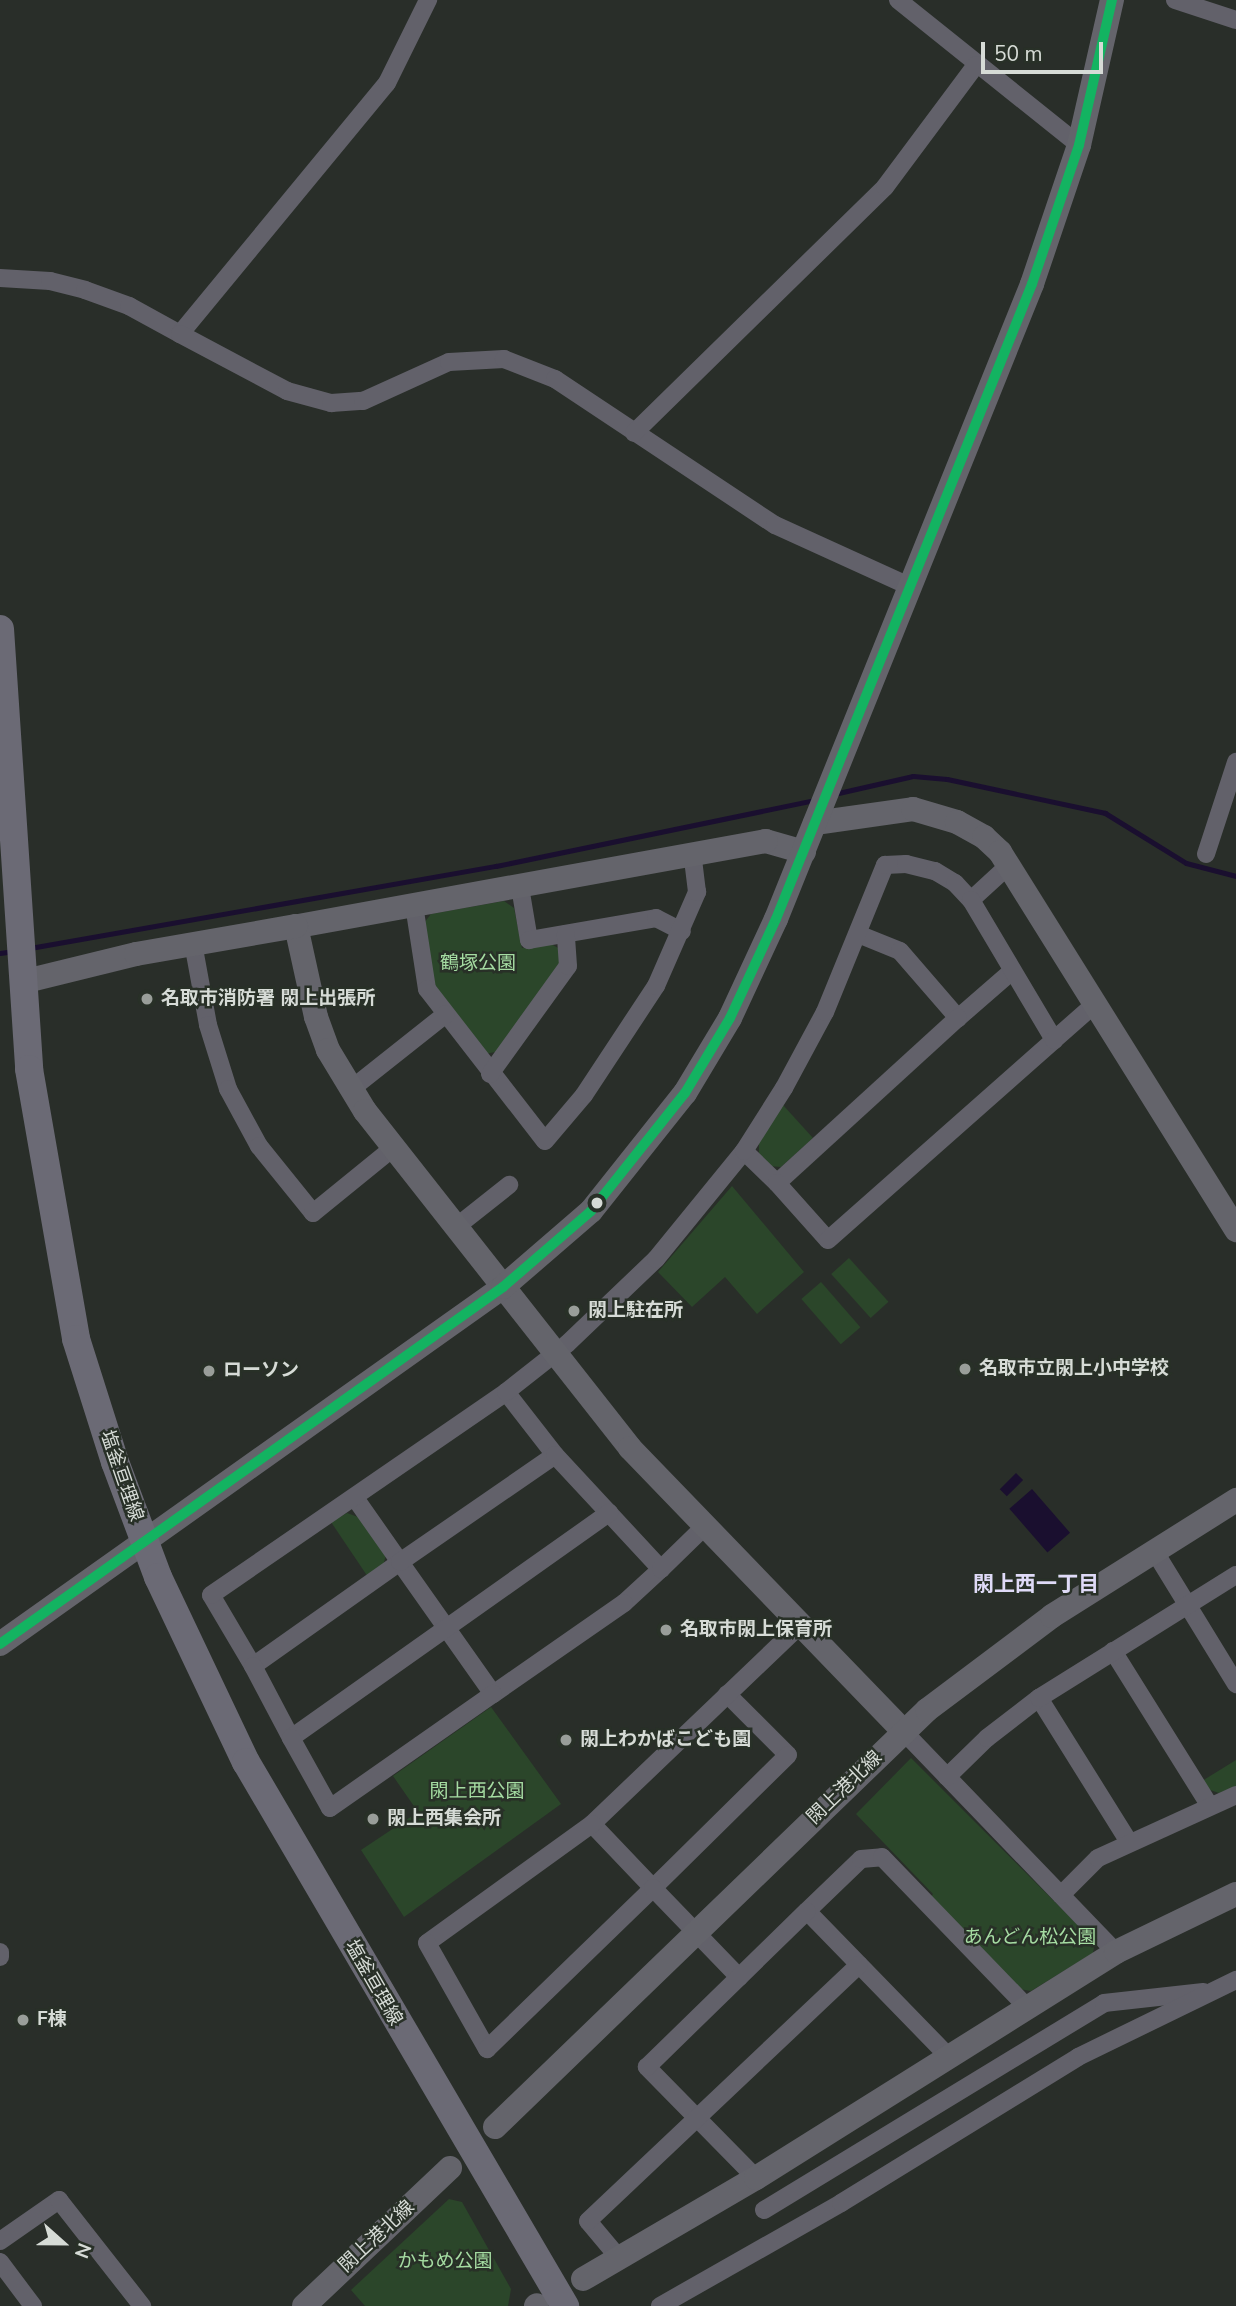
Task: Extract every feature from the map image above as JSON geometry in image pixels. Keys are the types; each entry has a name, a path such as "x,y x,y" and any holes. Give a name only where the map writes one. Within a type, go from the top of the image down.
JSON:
{"main road":[{"name":"塩釜亘理線","path":"0,629 20,960 43,1163 76,1339 143,1543 209,1691 372,1982 565,2306"}],"street":[{"path":"180,334 387,83 428,0"},
{"path":"898,0 1079,145"},
{"path":"0,1644 503,1287 591,1211 685,1093 751,976 804,852 1032,284 1079,145 1112,0"},
{"path":"1175,0 1236,20"},
{"path":"634,433 885,187 976,65"},
{"path":"0,278 50,281 85,290 128,306 287,391 331,403 363,401 449,362 504,359 555,379 775,525 911,587"},
{"path":"1206,854 1236,762"},
{"path":"821,807 930,813 984,837 1009,865 1236,1230"},
{"path":"20,960 193,943 772,841 804,852"},
{"path":"414,905 427,989 490,1074 545,1141 628,1034 682,931 697,892 693,857"},
{"path":"705,1526 624,1603 330,1808 211,1595 506,1392 554,1355 656,1259 744,1150 820,1023 885,864 936,871 971,900 1054,1040"},
{"path":"971,900 1009,865"},
{"path":"520,887 529,940 656,918 682,931"},
{"path":"296,926 316,1017 350,1090 554,1355 631,1448 1116,1952"},
{"path":"490,1074 568,965 566,933"},
{"path":"858,934 900,951 958,1018"},
{"path":"193,943 208,1025 228,1088 259,1146 313,1213 394,1148"},
{"path":"777,1183 1012,971"},
{"path":"744,1150 828,1240 1096,1003"},
{"path":"350,1090 446,1014"},
{"path":"456,1227 509,1185"},
{"path":"506,1392 555,1455 660,1569"},
{"path":"253,1666 555,1455"},
{"path":"355,1498 493,1694"},
{"name":"閖上港北線","path":"495,2127 904,1732 989,1661 1236,1500"},
{"path":"291,1738 609,1513"},
{"path":"1155,1552 1236,1684"},
{"path":"947,1777 987,1738 1039,1698 1236,1575"},
{"path":"727,1694 788,1755 487,2049 427,1943 592,1824 727,1694 800,1625"},
{"path":"1113,1651 1210,1806"},
{"path":"1039,1698 1129,1842"},
{"path":"1061,1895 1098,1858 1236,1795"},
{"path":"592,1824 739,1977"},
{"path":"756,2178 647,2067 861,1859 882,1857 1026,2006"},
{"path":"583,2279 756,2178 1026,2006 1116,1952 1236,1894"},
{"path":"807,1910 948,2056"},
{"path":"619,2258 588,2221 859,1965"},
{"path":"660,2306 841,2203 1078,2057 1236,1980"},
{"path":"764,2210 1104,2003 1217,1990"},
{"name":"閖上港北線","path":"304,2306 450,2168"},
{"path":"0,2241 60,2200 142,2306"},
{"path":"0,2262 33,2306"}],"green space":[{"name":"鶴塚公園","path":"504,901 514,908 522,948 551,944 560,949 562,962 500,1051 485,1054 434,984 424,923 431,914"},
{"path":"783,1105 813,1138 781,1167 768,1166 759,1153 759,1141"},
{"path":"732,1186 804,1272 757,1314 725,1277 692,1307 658,1272"},
{"path":"849,1258 888,1302 871,1318 831,1274"},
{"path":"821,1282 860,1327 841,1344 801,1299"},
{"path":"347,1513 358,1517 386,1555 383,1566 368,1577 331,1522"},
{"name":"閖上西公園","path":"491,1707 561,1804 404,1917 361,1850 418,1812 393,1776"},
{"name":"あんどん松公園","path":"911,1758 1095,1942 1093,1953 1031,1991 1019,1989 930,1898 933,1894 856,1814"},
{"path":"1236,1760 1236,1786 1219,1793 1207,1789 1202,1781"},
{"name":"かもめ公園","path":"449,2199 462,2202 511,2289 508,2306 365,2306 351,2290"}],"shaded area":[{"path":"1016,1473 1023,1480 1007,1496 1000,1489"},
{"path":"1032,1489 1070,1533 1047,1552 1009,1509"}],"waterway":[{"path":"834,794 913,776 947,779 1105,813 1186,863 1236,876"},
{"path":"30,948 496,866 815,800"},
{"path":"0,953 14,951"}],"transit line":[{"path":"0,1644 503,1287 591,1211 685,1093 730,1018 776,919 1032,284 1079,145 1112,0"}],"place":[{"name":"名取市消防署 閖上出張所","path":"147,999"},
{"name":"閖上駐在所","path":"574,1311"},
{"name":"名取市立閖上小中学校","path":"965,1369"},
{"name":"ローソン","path":"209,1371"},
{"name":"名取市閖上保育所","path":"666,1630"},
{"name":"閖上わかばこども園","path":"566,1740"},
{"name":"閖上西集会所","path":"373,1819"},
{"name":"F棟","path":"23,2020"}],"district":[{"name":"閖上西一丁目","path":"1036,1584"}]}
